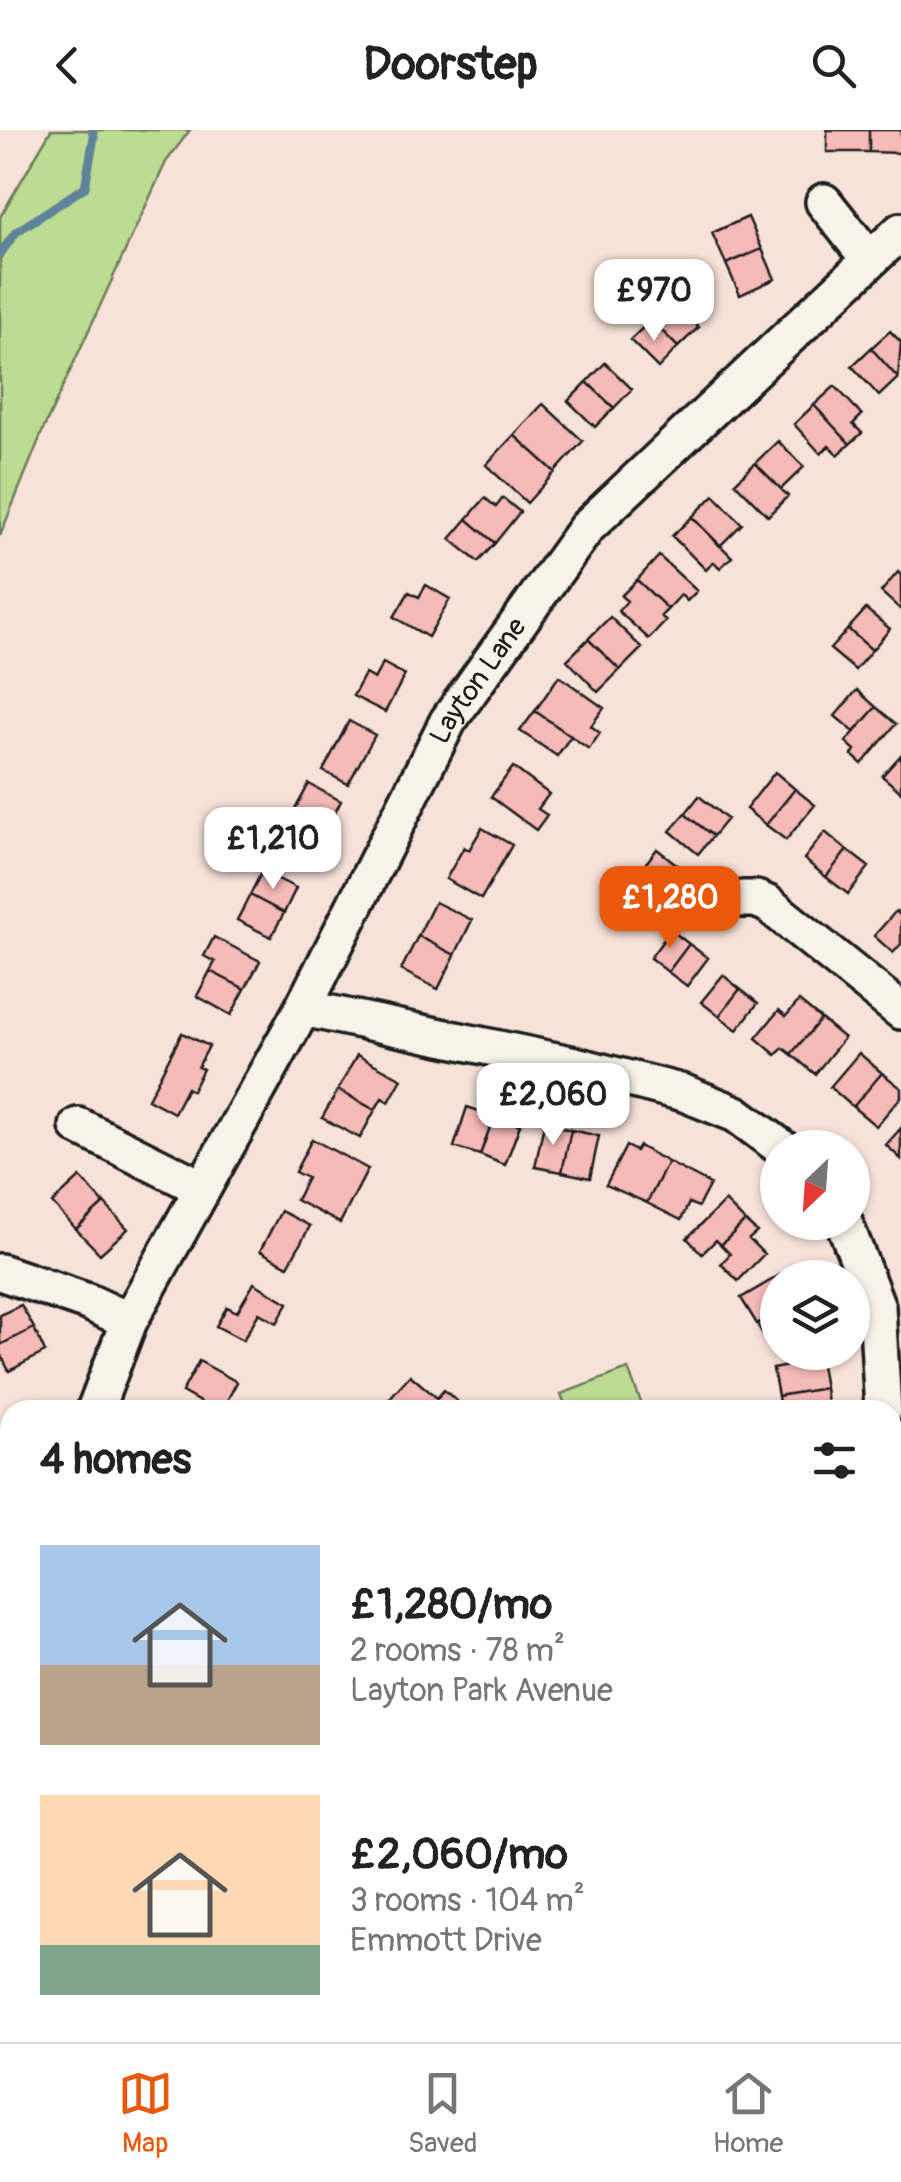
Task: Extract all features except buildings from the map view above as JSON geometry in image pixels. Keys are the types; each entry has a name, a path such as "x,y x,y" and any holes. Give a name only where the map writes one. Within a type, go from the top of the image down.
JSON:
{"street":[{"path":"824,202 869,258"},
{"name":"Layton Lane","path":"99,1400 128,1321 304,1008 448,721 587,528 901,231"},
{"path":"743,899 768,904 901,1011"},
{"path":"304,1008 576,1065 684,1093 736,1114 760,1132"},
{"path":"78,1126 202,1188"},
{"path":"851,1240 877,1307 882,1400"},
{"path":"0,1272 88,1302 128,1321"}],"green space":[{"path":"51,130 190,130 166,162 43,430 0,536 0,217"},
{"path":"628,1369 640,1400 563,1400 561,1394"}],"waterway":[{"path":"0,254 16,232 85,187 92,130"}]}
